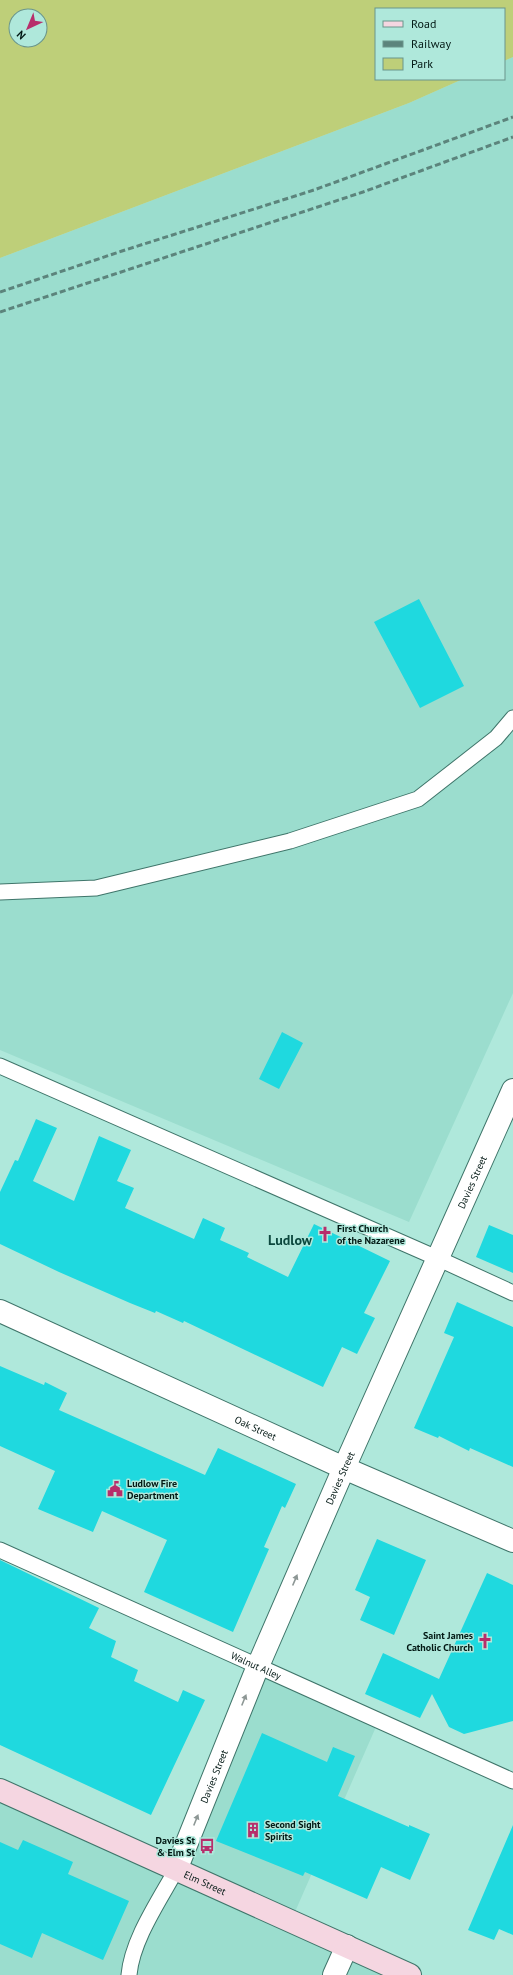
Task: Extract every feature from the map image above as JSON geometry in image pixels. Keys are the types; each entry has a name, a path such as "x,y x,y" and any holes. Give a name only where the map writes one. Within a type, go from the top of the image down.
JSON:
{"main road":[{"name":"Elm Street","path":"0,1790 410,1975"}],"street":[{"name":"Davies Street","path":"176,1870 258,1666 344,1468 513,1090"},
{"name":"Oak Street","path":"0,1311 344,1468 513,1541"},
{"path":"334,1975 347,1946"}],"lane":[{"path":"0,892 96,888 290,841 418,799 496,738 513,718"},
{"path":"0,1066 437,1258 513,1293"},
{"name":"Walnut Alley","path":"0,1550 513,1781"},
{"path":"129,1975 139,1939 176,1870"}],"shaded area":[{"path":"513,57 513,993 409,1222 0,1050 0,258 409,103 461,80 505,80 505,61"},
{"path":"258,1666 379,1720 291,1921 410,1975 0,1975 0,1790 176,1869"}],"green space":[{"path":"0,0 513,0 513,57 505,61 505,8 375,8 375,80 461,80 409,103 0,258"}],"building":[{"path":"419,599 464,686 420,708 374,622"},
{"path":"282,1032 303,1043 279,1089 259,1079"},
{"path":"36,1119 57,1128 33,1181 74,1201 99,1136 131,1150 117,1181 134,1188 125,1208 194,1239 203,1218 225,1228 220,1240 249,1253 247,1257 288,1277 314,1224 390,1261 364,1313 375,1318 357,1354 342,1347 323,1387 184,1321 183,1323 156,1311 155,1313 130,1303 0,1244 0,1192 15,1160 18,1161"},
{"path":"489,1225 513,1235 513,1273 476,1257"},
{"path":"457,1302 513,1327 513,1467 470,1448 469,1451 439,1436 438,1438 414,1428 454,1337 444,1333"},
{"path":"0,1366 44,1385 45,1382 67,1393 59,1410 205,1475 218,1448 296,1484 285,1508 282,1506 264,1547 269,1549 233,1632 144,1592 167,1540 102,1511 93,1532 38,1509 55,1471 0,1446"},
{"path":"377,1539 426,1560 394,1635 360,1620 370,1597 355,1590"},
{"path":"0,1560 99,1608 89,1628 116,1641 111,1657 138,1670 134,1681 178,1702 183,1690 205,1700 151,1815 0,1745"},
{"name":"Saint James Catholic Church","path":"487,1573 513,1585 513,1721 464,1734 449,1727 432,1694 420,1718 365,1694 383,1653 439,1679"},
{"path":"262,1733 327,1762 333,1747 355,1756 338,1796 409,1827 409,1825 430,1834 410,1880 381,1867 367,1899 305,1872 303,1876 216,1841"},
{"path":"513,1825 513,1935 499,1929 494,1940 468,1930"},
{"path":"23,1840 73,1862 68,1874 129,1901 103,1960 42,1933 32,1958 0,1944 0,1842 18,1850"}],"railway":[{"path":"0,292 122,251 314,190 513,117"},
{"path":"0,312 363,192 513,137"}],"place":[{"name":"First Church of the Nazarene","path":"325,1234"},
{"name":"Ludlow Fire Department","path":"115,1489"},
{"name":"Saint James Catholic Church","path":"485,1641"},
{"name":"Second Sight Spirits","path":"253,1830"},
{"name":"Davies St & Elm St","path":"207,1846"}],"district":[{"name":"Ludlow","path":"290,1240"}]}
